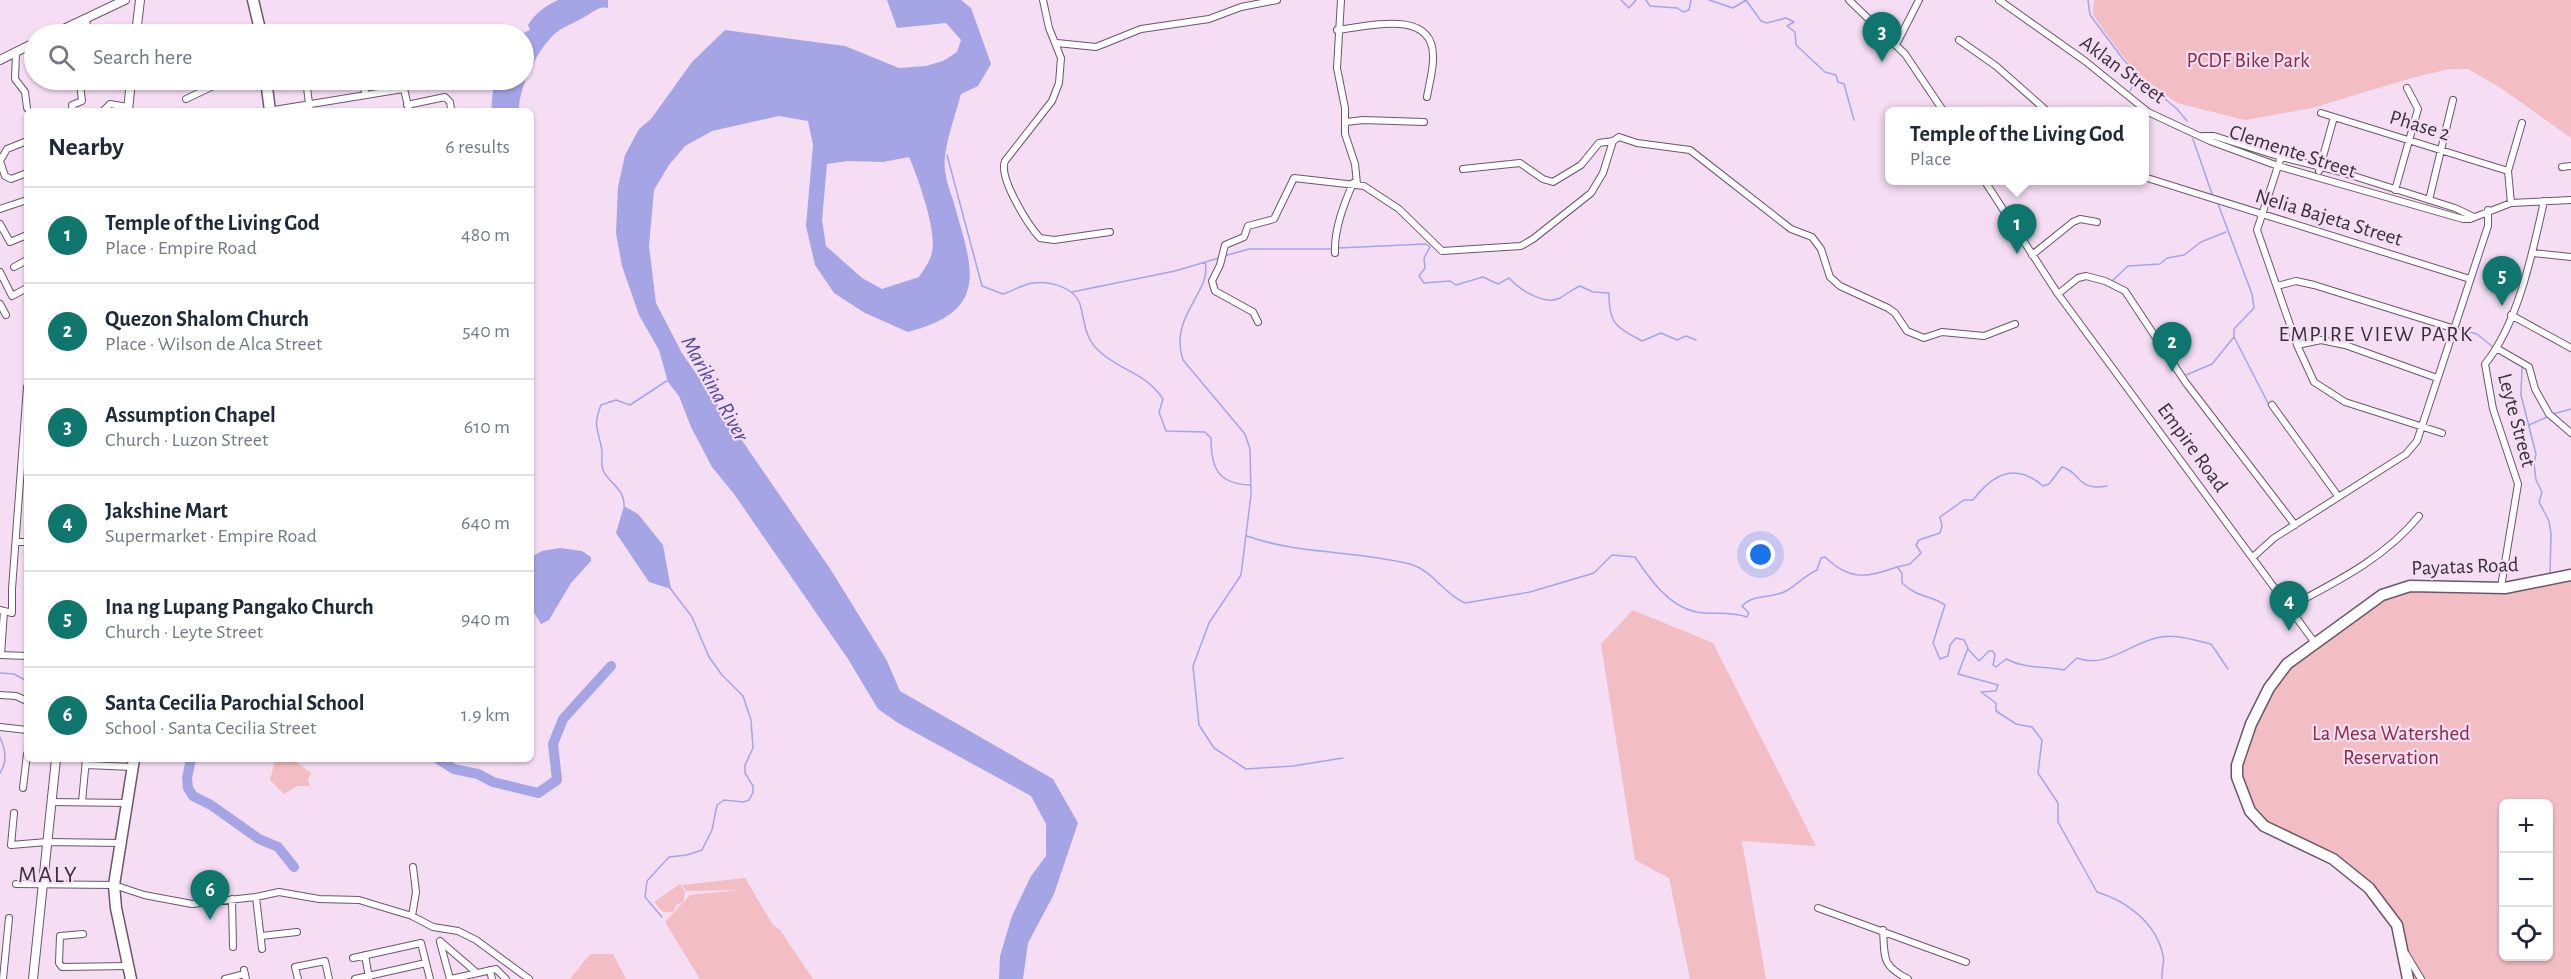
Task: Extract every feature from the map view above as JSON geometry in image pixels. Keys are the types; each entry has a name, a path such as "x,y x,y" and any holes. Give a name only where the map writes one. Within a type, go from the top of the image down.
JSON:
{"main road":[{"path":"254,0 259,24"},
{"path":"267,90 269,108"},
{"name":"Payatas Road","path":"2408,979 2405,952 2394,919 2362,881 2333,859 2264,826 2250,811 2238,784 2237,765 2240,752 2269,688 2287,664 2393,590 2425,585 2500,588 2571,575"},
{"path":"131,979 116,908 114,885 134,763"}],"street":[{"path":"78,24 125,0"},
{"path":"137,24 140,0"},
{"path":"1043,0 1049,28 1057,43 1060,69 1054,98 1005,161 1003,172 1026,219 1040,238 1054,240 1110,232"},
{"path":"1057,43 1096,47 1141,29 1209,19 1241,7 1277,0"},
{"path":"1335,254 1335,242 1343,204 1355,183 1355,164 1345,134 1346,122 1337,68 1337,30 1341,0"},
{"path":"1849,0 1905,54 1941,107"},
{"name":"Aklan Street","path":"1999,0 2102,73 2142,107"},
{"path":"1896,45 1918,1"},
{"path":"86,19 87,24"},
{"path":"1337,30 1389,24 1409,24 1420,29 1430,41 1433,51 1427,97"},
{"path":"1959,40 1996,66 2043,107"},
{"path":"0,60 24,48"},
{"path":"16,52 15,79 25,92 27,108"},
{"path":"2395,190 2418,106 2407,88"},
{"path":"72,108 72,105 82,101 81,90"},
{"path":"128,108 130,90"},
{"path":"186,99 205,90"},
{"path":"307,90 310,108"},
{"path":"280,108 394,90"},
{"path":"404,90 408,108 445,97 450,102 451,108"},
{"path":"2429,200 2453,100"},
{"path":"106,108 110,104 124,108"},
{"name":"Aklan Street","path":"2149,112 2203,136"},
{"name":"Phase 2","path":"2320,113 2508,171"},
{"path":"2318,176 2334,117"},
{"path":"1346,122 1363,120 1424,122"},
{"path":"2511,203 2508,171 2522,123"},
{"name":"Clemente Street","path":"2203,136 2214,136 2417,196 2474,217"},
{"name":"Clemente Street","path":"2203,136 2233,151 2278,166 2463,219 2474,217"},
{"path":"1462,169 1520,163 1543,179 1552,182 1581,165 1599,143 1613,141 1618,137 1637,143 1690,150 1791,229 1812,237 1821,249 1830,277 1835,282 1853,294 1895,313 1907,331 1924,338 1942,332 1977,336 2014,324"},
{"path":"1258,322 1252,312 1226,298 1212,286 1225,245 1244,237 1248,226 1274,219 1294,178 1355,183 1399,209 1442,251 1521,246 1591,193 1604,173 1613,141"},
{"path":"24,142 7,149 0,161 2,171 10,179 24,174"},
{"path":"2281,157 2257,230 2305,366 2320,388 2345,402 2442,433"},
{"path":"2562,167 2571,166"},
{"name":"Nelia Bajeta Street","path":"2149,178 2470,279"},
{"name":"Empire Road","path":"1987,185 2058,294 2315,643"},
{"path":"2383,196 2386,187"},
{"path":"2415,204 2417,196"},
{"path":"2474,217 2511,203 2571,200"},
{"path":"0,209 24,201"},
{"name":"Leyte Street","path":"2500,588 2518,484 2493,409 2485,364 2498,349 2511,315 2533,253 2544,201"},
{"path":"2253,557 2274,538 2406,454 2417,441 2452,328 2488,226 2488,210"},
{"path":"2032,255 2073,222 2080,219 2097,222"},
{"path":"0,226 10,242 24,236"},
{"path":"2533,253 2571,257"},
{"path":"14,267 24,262"},
{"path":"0,272 3,289 13,296 24,290"},
{"path":"2058,294 2078,278 2093,276 2125,291 2186,383 2295,525"},
{"path":"2276,285 2296,281 2314,285 2452,328"},
{"path":"0,304 6,315"},
{"path":"2511,315 2571,348"},
{"path":"2297,345 2321,340 2337,343 2436,378"},
{"path":"2498,349 2529,367 2535,389 2549,414 2571,433"},
{"path":"2272,405 2338,496"},
{"path":"24,476 16,542 12,613 2,611 1,655 24,656"},
{"path":"2289,607 2371,560 2399,539 2418,516"},
{"path":"16,542 24,542"},
{"path":"0,695 16,696 24,700"},
{"path":"0,727 24,730"},
{"path":"23,788 26,762"},
{"path":"33,979 56,762"},
{"path":"82,802 86,762 134,763"},
{"path":"51,802 128,803"},
{"path":"14,813 11,845 47,842 122,843"},
{"path":"412,916 416,895 413,867"},
{"path":"16,884 114,885 161,899 192,904 256,897 279,892 319,899 359,900 412,916 434,927 458,931 476,940 529,979"},
{"path":"256,897 262,949"},
{"path":"232,899 233,947"},
{"path":"1818,908 1966,962"},
{"path":"3,979 9,918"},
{"path":"1883,930 1885,956 1890,970 1908,979"},
{"path":"261,936 297,932"},
{"path":"83,934 60,936 59,963 62,967 128,966"},
{"path":"477,973 440,941 450,979 497,969 506,979"},
{"path":"353,958 421,943 430,979"},
{"path":"2405,952 2421,979"},
{"path":"365,955 368,978"},
{"path":"298,979 295,967 325,961 329,979"},
{"path":"355,979 368,978 426,963"},
{"path":"490,970 492,979"},
{"path":"225,979 245,974"}],"green space":[{"name":"PCDF Bike Park","path":"2094,0 2571,0 2571,138 2501,88 2468,69 2449,69 2312,108 2245,120 2177,103 2138,74 2119,51 2093,15"},
{"name":"La Mesa Watershed Reservation","path":"2571,576 2571,979 2408,979 2403,937 2354,872 2264,824 2241,788 2239,759 2281,672 2393,590 2505,588"},
{"path":"1633,610 1713,643 1816,846 1742,841 1766,979 1690,979 1669,878 1635,860 1601,644"},
{"path":"275,762 296,762 311,773 308,780 310,786 297,786 284,794 270,780"},
{"path":"745,878 773,925 780,930 813,979 700,979 665,922 690,895 739,890 686,891 682,885"},
{"path":"680,884 685,893 683,902 676,905 673,912 663,912 654,902"},
{"path":"590,954 613,954 626,979 570,979"}],"water":[{"path":"558,0 608,0 608,8 597,9 550,38 534,62 534,24 529,24 545,7"},
{"path":"887,0 961,0 971,8 991,64 978,86 961,94 946,152 946,178 966,246 969,266 969,283 964,298 953,312 935,323 908,332 865,313 834,293 815,265 806,226 813,145 808,121 779,116 712,131 685,146 669,165 654,190 649,246 656,303 682,353 831,570 887,661 900,691 1053,779 1078,823 1054,894 1028,943 1023,979 999,979 1000,956 1012,916 1031,876 1046,856 1046,824 1031,796 898,723 878,709 848,659 734,494 712,467 691,427 679,396 668,382 659,350 639,315 622,266 616,233 618,187 625,155 639,129 651,119 692,62 725,30 845,46 899,68 926,66 943,61 957,52 961,40 946,23 897,28","holes":["909,157 922,190 929,218 933,242 932,252 919,277 882,289 862,278 826,246 822,220 827,164 848,161 883,162"]},
{"path":"493,90 522,90 519,108 491,108"},
{"path":"624,506 638,514 663,545 671,589 649,582 616,533"},
{"path":"560,548 582,551 591,557 591,561 571,583 549,620 541,624 534,613 534,555 542,551"}],"waterway":[{"path":"1621,0 1629,8 1636,0"},
{"path":"1646,0 1650,6 1677,8 1683,12 1689,10 1691,0"},
{"path":"1709,0 1733,8 1746,0 1761,21 1767,23 1786,18 1794,22 1787,26 1795,32 1796,45 1825,72 1836,75 1838,82 1844,84 1854,120"},
{"path":"2088,0 2090,15 2123,59 2187,121"},
{"path":"2130,91 2138,76"},
{"path":"2193,139 2212,194"},
{"path":"947,155 982,286 1003,294 1029,284 1047,283 1061,286 1073,293 1080,304 1087,334 1093,345 1106,357 1148,382 1163,399 1159,412 1166,431 1205,432 1211,438 1211,449 1218,472 1230,481 1250,485"},
{"path":"2186,375 2212,364 2234,337 2234,329 2254,308 2252,294 2218,204"},
{"path":"2112,281 2128,266 2160,264 2167,258 2184,255 2201,242 2226,232"},
{"path":"1338,248 1426,244 1430,247 1424,258 1425,268 1419,276 1424,283 1450,281 1456,285 1483,277 1498,284 1509,278 1525,291 1547,300 1560,298 1580,286 1593,292 1609,293 1610,311 1615,323 1625,332 1642,341 1661,333 1677,340 1686,336 1696,340"},
{"path":"1224,256 1249,249 1330,249"},
{"path":"1072,292 1175,271 1219,258"},
{"path":"1205,262 1206,273 1203,283 1185,317 1181,330 1180,344 1183,360 1245,434 1250,449 1251,495 1241,575 1209,623 1193,666 1199,725 1214,748 1246,769 1293,766 1343,758"},
{"path":"2458,329 2477,334 2493,347"},
{"path":"2234,337 2269,405"},
{"path":"2522,367 2521,395 2536,454 2534,464 2536,480 2542,492 2539,502 2549,521 2551,534 2550,575"},
{"path":"624,506 622,495 603,470 597,428 598,412 601,405 616,400 630,405 668,380"},
{"path":"2553,414 2571,409"},
{"path":"2529,425 2547,417"},
{"path":"1897,567 1910,564 1921,553 1916,545 1919,540 1940,533 1942,526 1940,517 1964,500 1973,500 1988,483 2005,474 2023,474 2043,486 2049,484 2062,467 2072,472 2084,484 2097,487 2107,486"},
{"path":"1247,536 1307,550 1369,556 1410,564 1418,567 1450,594 1465,603 1530,592 1594,573 1612,555 1635,557 1660,590 1686,609 1747,617 1749,613 1742,606 1747,602 1786,591 1817,570 1821,558 1825,557 1843,570 1859,575 1868,575 1897,567 1902,573 1902,583 1908,588 1945,605 1933,643 1940,659 1948,656 1950,645 1956,638 1964,640 1968,648 1958,674 1998,685 1996,691 1981,692 1996,703 1996,711 2016,724 2032,727 2042,740 2038,773 2058,803 2058,822 2097,892 2129,907 2147,923 2154,933 2163,955 2162,979"},
{"path":"662,917 645,897 647,881 669,857 702,850 712,830 717,805 724,800 743,802 749,800 753,793 753,786 745,773 745,765 753,748 751,720 743,696 722,675 709,657 692,617 670,588"},
{"path":"1968,649 1979,661 1989,651 1993,651 1995,655 1993,665 1996,667 2006,659 2027,666 2064,670 2077,658 2087,661 2098,660 2156,638 2177,637 2211,644 2228,669"},
{"path":"443,762 454,769 478,774 493,782 538,793 557,780 553,744 563,719 611,666"},
{"path":"0,673 14,674 24,679"},
{"path":"0,737 5,755 0,773"},
{"path":"190,762 187,778 188,788 193,796 211,805 259,839 278,847 294,867"}],"place":[{"name":"Assumption Chapel","path":"1882,62"},
{"name":"Temple of the Living God","path":"2017,254"},
{"name":"Ina ng Lupang Pangako Church","path":"2502,306"},
{"name":"Quezon Shalom Church","path":"2172,372"},
{"name":"Jakshine Mart","path":"2289,631"},
{"name":"Santa Cecilia Parochial School","path":"210,920"}],"district":[{"name":"EMPIRE VIEW PARK","path":"2376,333"},
{"name":"MALY","path":"48,874"}],"water label":[{"name":"Marikina River","path":"716,388"}]}
